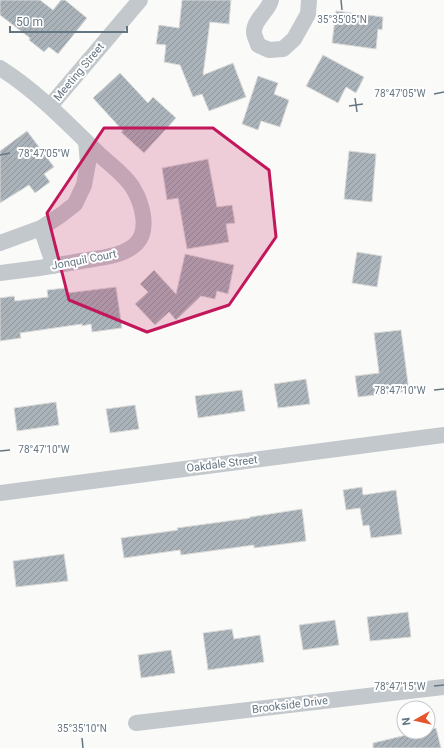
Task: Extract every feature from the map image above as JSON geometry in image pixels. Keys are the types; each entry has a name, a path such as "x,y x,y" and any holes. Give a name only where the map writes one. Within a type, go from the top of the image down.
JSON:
{"street":[{"name":"Meeting Street","path":"50,106 140,0"},
{"path":"271,0 270,4 257,21 254,32 258,45 269,50 283,49 294,39 308,14 309,0"},
{"name":"Jonquil Court","path":"0,68 17,79 50,106 121,174 132,186 140,202 144,222 142,234 136,244 125,251 113,255 54,266 0,273"},
{"path":"0,243 41,228 62,215 74,204 84,185 88,162 86,141"},
{"path":"41,228 54,266"},
{"name":"Oakdale Street","path":"0,493 444,435"},
{"name":"Brookside Drive","path":"136,723 444,687"}],"highlighted area":[{"path":"104,128 213,128 269,170 276,237 229,305 147,332 69,300 47,213"}],"building":[{"path":"0,0 40,0 53,10 61,0 65,0 87,18 58,54 49,47 44,52 29,40 30,38 0,15"},
{"path":"182,0 231,0 229,24 210,22 203,75 233,63 246,97 209,111 202,94 193,97 180,65 164,62 166,45 156,44 159,25 179,28"},
{"path":"336,11 383,17 382,30 378,29 376,49 332,43"},
{"path":"323,55 364,77 356,93 346,87 338,103 306,86"},
{"path":"120,73 148,103 153,97 176,118 144,153 121,132 123,131 93,98"},
{"path":"258,76 278,83 274,94 289,100 280,127 261,121 258,130 242,124"},
{"path":"27,131 54,167 44,174 50,182 35,193 29,185 0,203 0,151"},
{"path":"349,151 376,154 372,202 344,199"},
{"path":"208,159 217,207 232,205 235,223 226,224 229,242 187,249 178,198 167,200 162,168"},
{"path":"357,252 382,256 377,287 352,283"},
{"path":"185,254 234,265 228,294 217,291 215,299 201,296 176,320 169,312 155,325 135,304 148,292 140,284 154,270 176,294"},
{"path":"116,287 122,328 92,332 91,324 82,326 82,324 20,333 21,338 0,341 0,298 14,296 15,301 48,297 47,290 66,288 67,293"},
{"path":"401,330 409,391 358,397 355,376 379,373 374,333"},
{"path":"306,379 310,404 278,408 274,384"},
{"path":"242,390 245,411 198,418 195,396"},
{"path":"56,402 59,425 17,431 14,408"},
{"path":"135,405 139,429 110,433 106,409"},
{"path":"362,487 363,495 396,490 402,534 371,538 369,525 363,526 360,508 346,510 343,490"},
{"path":"302,509 306,541 254,548 254,545 181,555 180,550 124,558 121,538"},
{"path":"64,554 68,581 16,587 13,561"},
{"path":"408,612 411,637 370,641 367,617"},
{"path":"335,620 339,645 303,650 299,625"},
{"path":"232,629 234,639 260,635 264,662 208,670 203,633"},
{"path":"171,650 175,673 141,678 138,655"},
{"path":"436,728 441,748 373,748 373,743 396,738 396,740 436,740"}]}
